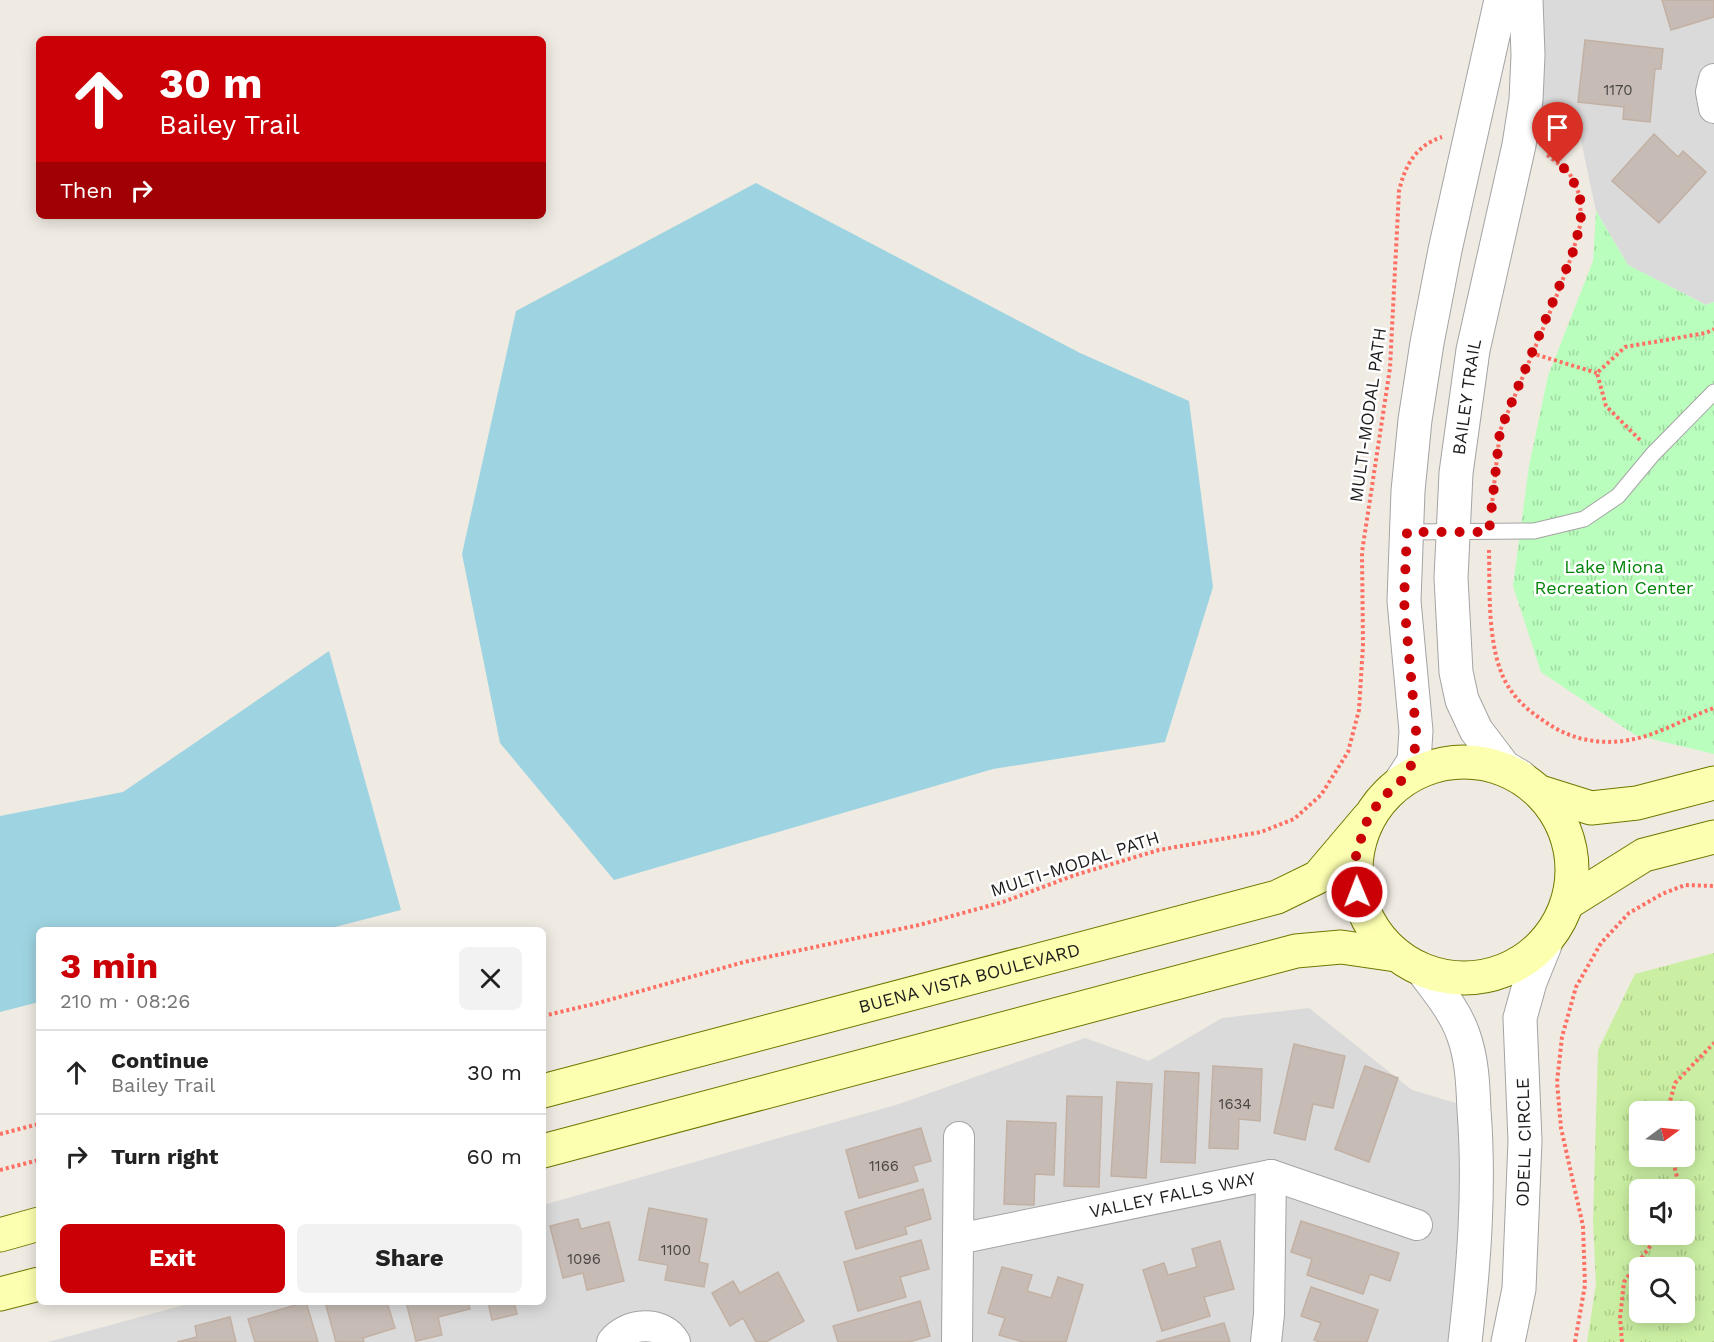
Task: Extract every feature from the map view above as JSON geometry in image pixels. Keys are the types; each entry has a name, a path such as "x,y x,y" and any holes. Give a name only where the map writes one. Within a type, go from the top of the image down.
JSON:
{"main road":[{"name":"BUENA VISTA BOULEVARD","path":"546,1090 1277,897 1318,877 1382,798 1401,781 1429,767 1460,761 1492,765 1530,785 1591,808 1637,803 1714,783"},
{"name":"BUENA VISTA BOULEVARD","path":"1368,818 1356,854 1357,892 1371,927 1396,955 1424,972 1456,980 1489,977 1519,965 1545,945 1559,925 1569,902 1573,872 1569,843 1558,815 1530,785"},
{"path":"1569,902 1644,855 1714,837"},
{"name":"BUENA VISTA BOULEVARD","path":"546,1150 1296,951 1341,947 1396,955"},
{"path":"0,1235 36,1225"},
{"path":"0,1294 36,1285"}],"street":[{"path":"1401,781 1414,761 1416,731 1404,601 1408,490 1415,420 1445,250 1501,0"},
{"name":"BAILEY TRAIL","path":"1526,0 1528,55 1519,145 1473,350 1456,473 1450,578 1456,672 1462,700 1476,730 1504,767 1530,785"},
{"path":"1714,80 1711,92 1714,108"},
{"name":"ODELL CIRCLE","path":"1508,1342 1519,1289 1525,1140 1520,1018 1530,982 1545,945"},
{"path":"1424,972 1448,1004 1463,1034 1472,1072 1477,1142 1476,1217 1465,1342"},
{"path":"957,1342 959,1137"},
{"path":"1266,1342 1269,1314 1270,1175"},
{"name":"VALLEY FALLS WAY","path":"958,1239 1270,1175 1417,1224"},
{"path":"612,1342 632,1328 648,1325 671,1335 675,1342"}],"lane":[{"path":"1407,532 1534,531 1584,519 1618,496 1653,454 1714,392"}],"path":[{"name":"MULTI-MODAL PATH","path":"546,1015 744,962 919,925 1003,902 1075,875 1159,850 1261,832 1294,819 1321,795 1348,752 1359,710 1363,645 1362,552 1390,368 1399,191 1405,169 1417,152 1432,140 1447,135 1471,137"},
{"path":"1519,145 1548,155 1569,172 1580,196 1581,222 1572,255 1500,431 1489,532 1490,621 1500,668 1512,692 1535,716 1564,734 1596,742 1628,740 1660,731 1714,708"},
{"path":"1597,373 1625,347 1706,333 1714,329"},
{"path":"1531,353 1597,373"},
{"path":"1597,373 1606,406 1653,454"},
{"path":"1575,1342 1585,1285 1583,1226 1561,1128 1557,1082 1562,1037 1576,987 1601,943 1629,913 1662,894 1685,885 1714,886"},
{"path":"1670,1101 1675,1083 1714,1043"},
{"path":"0,1134 36,1125"},
{"path":"0,1170 36,1161"},
{"path":"1622,1342 1620,1318 1624,1282 1651,1245"}],"shaded area":[{"path":"1541,0 1714,0 1714,302 1706,305 1628,265 1596,211 1580,136 1538,119"},
{"path":"1309,1008 1412,1090 1459,1104 1461,1217 1450,1342 48,1342 184,1305 546,1305 546,1204 899,1104 1085,1038 1149,1061 1222,1018"}],"green space":[{"name":"Lake Miona Recreation Center","path":"1596,211 1628,265 1706,305 1714,302 1714,754 1635,735 1541,672 1513,586 1529,466 1548,376 1593,261"},
{"path":"1714,953 1714,1342 1587,1342 1596,1284 1593,1222 1598,1050 1635,974"}],"water":[{"path":"756,183 1080,353 1189,401 1213,587 1165,742 993,769 614,880 500,743 462,554 516,311"},
{"path":"329,651 401,910 335,927 36,927 36,1003 0,1012 0,816 123,792"}],"building":[{"path":"1662,0 1714,0 1714,17 1671,30"},
{"path":"1585,40 1663,49 1661,69 1655,69 1650,122 1623,119 1624,107 1578,102"},
{"path":"1654,134 1678,157 1683,151 1706,172 1659,223 1612,181"},
{"path":"1294,1044 1345,1056 1333,1108 1313,1104 1305,1140 1274,1133"},
{"path":"1213,1066 1262,1069 1260,1121 1239,1119 1238,1149 1209,1148"},
{"path":"1365,1066 1398,1078 1369,1162 1335,1149"},
{"path":"1165,1071 1199,1073 1195,1163 1161,1162"},
{"path":"1117,1082 1152,1084 1146,1178 1111,1176"},
{"path":"1067,1096 1102,1097 1099,1187 1064,1186"},
{"path":"1007,1121 1056,1123 1054,1175 1035,1174 1034,1205 1004,1204"},
{"path":"921,1128 931,1161 913,1166 918,1181 859,1198 846,1150"},
{"path":"923,1189 931,1219 905,1227 907,1234 856,1249 845,1212"},
{"path":"649,1208 707,1219 699,1262 708,1264 704,1287 665,1280 668,1265 639,1260"},
{"path":"578,1219 581,1229 609,1222 624,1281 587,1290 583,1273 563,1278 550,1226"},
{"path":"1301,1221 1399,1253 1390,1281 1370,1274 1363,1294 1307,1275 1312,1259 1291,1252"},
{"path":"921,1240 929,1269 900,1277 906,1297 858,1311 844,1262"},
{"path":"1220,1241 1234,1289 1204,1297 1210,1316 1162,1331 1143,1270 1164,1263 1168,1275 1197,1267 1192,1249"},
{"path":"1002,1267 1032,1275 1027,1291 1051,1298 1058,1277 1083,1285 1066,1342 1023,1342 999,1335 1005,1318 988,1313"},
{"path":"778,1272 804,1321 766,1342 756,1342 743,1318 730,1326 712,1293 733,1281 740,1293"},
{"path":"1311,1287 1378,1310 1367,1342 1314,1340 1321,1323 1301,1316"},
{"path":"920,1301 930,1336 909,1342 838,1342 833,1326"},
{"path":"296,1305 307,1305 318,1342 255,1342 248,1319"},
{"path":"326,1305 388,1305 395,1328 363,1338 364,1342 336,1342"},
{"path":"407,1305 469,1305 470,1309 438,1317 442,1335 416,1341"},
{"path":"489,1305 515,1305 517,1314 492,1320"},
{"path":"230,1317 236,1342 177,1342 197,1337 195,1326"},
{"path":"1224,1323 1230,1342 1156,1342"}],"route":[{"path":"1357,892 1356,854 1368,818 1382,798 1401,781 1414,761 1416,731 1404,601 1407,532 1489,532 1500,431 1572,255 1581,222 1580,196 1569,172 1558,164"}]}
